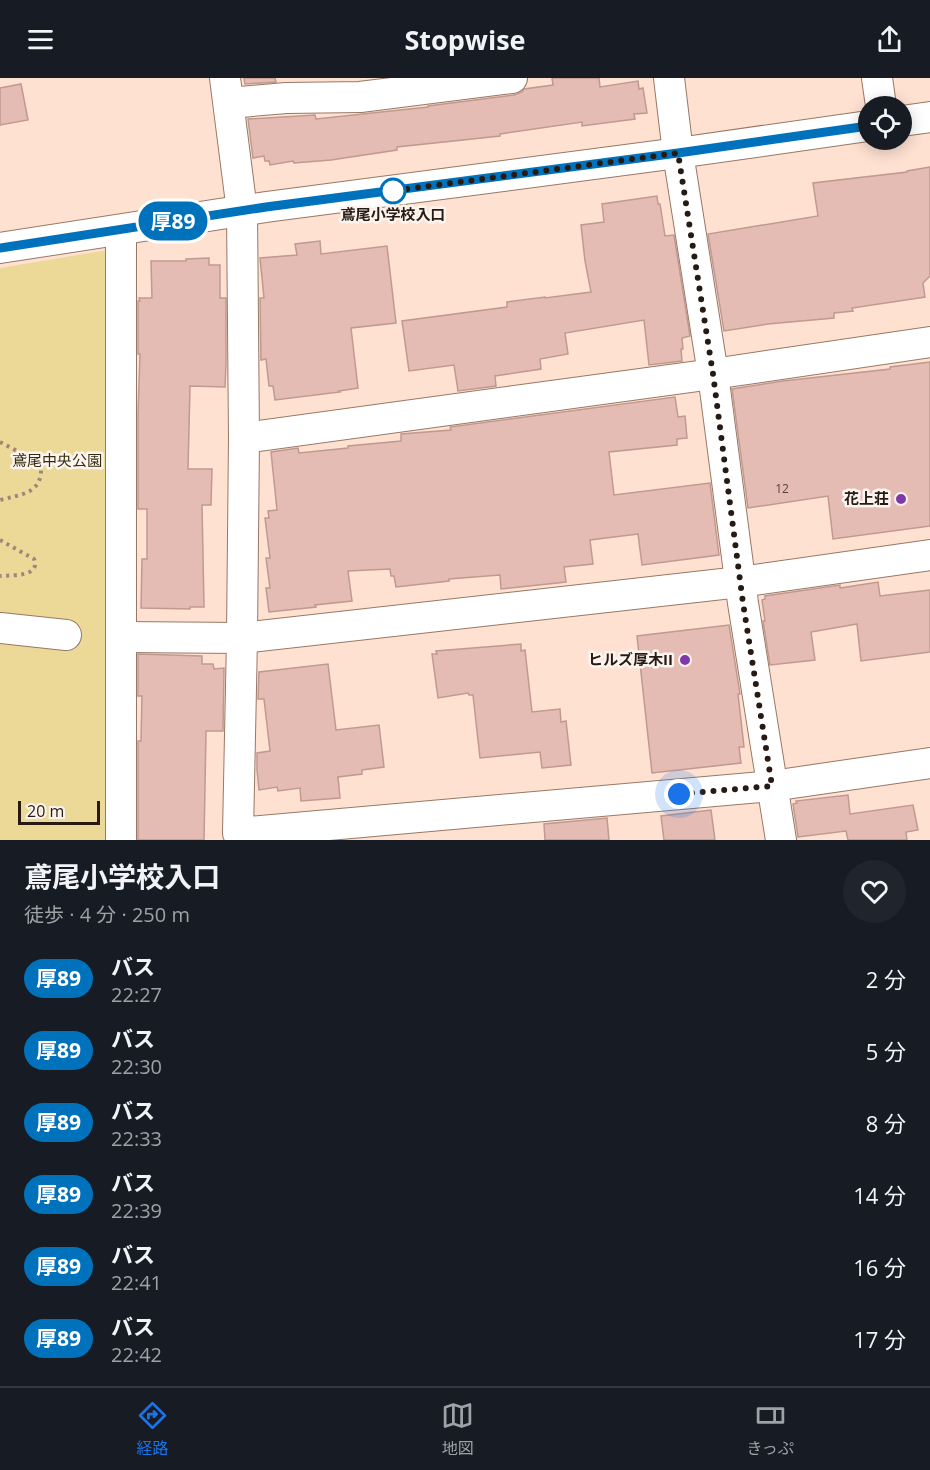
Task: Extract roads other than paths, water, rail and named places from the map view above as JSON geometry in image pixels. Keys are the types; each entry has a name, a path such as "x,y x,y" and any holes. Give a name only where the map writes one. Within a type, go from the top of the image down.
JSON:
{"street":[{"path":"512,78 360,97 286,98 227,90 242,211 244,438 238,837 772,786 930,763"},
{"path":"669,78 678,153 713,374 740,582 781,840"},
{"path":"877,78 880,96"},
{"path":"912,120 930,117"},
{"path":"0,248 242,211 858,127"},
{"path":"121,230 121,840"},
{"path":"244,438 930,342"},
{"path":"122,637 242,638 740,582 930,555"},
{"path":"0,628 66,635"}],"place":[{"name":"鳶尾小学校入口","path":"393,191"},
{"name":"花上荘","path":"901,499"},
{"name":"ヒルズ厚木II","path":"685,660"}],"park label":[{"name":"鳶尾中央公園","path":"57,461"}]}
